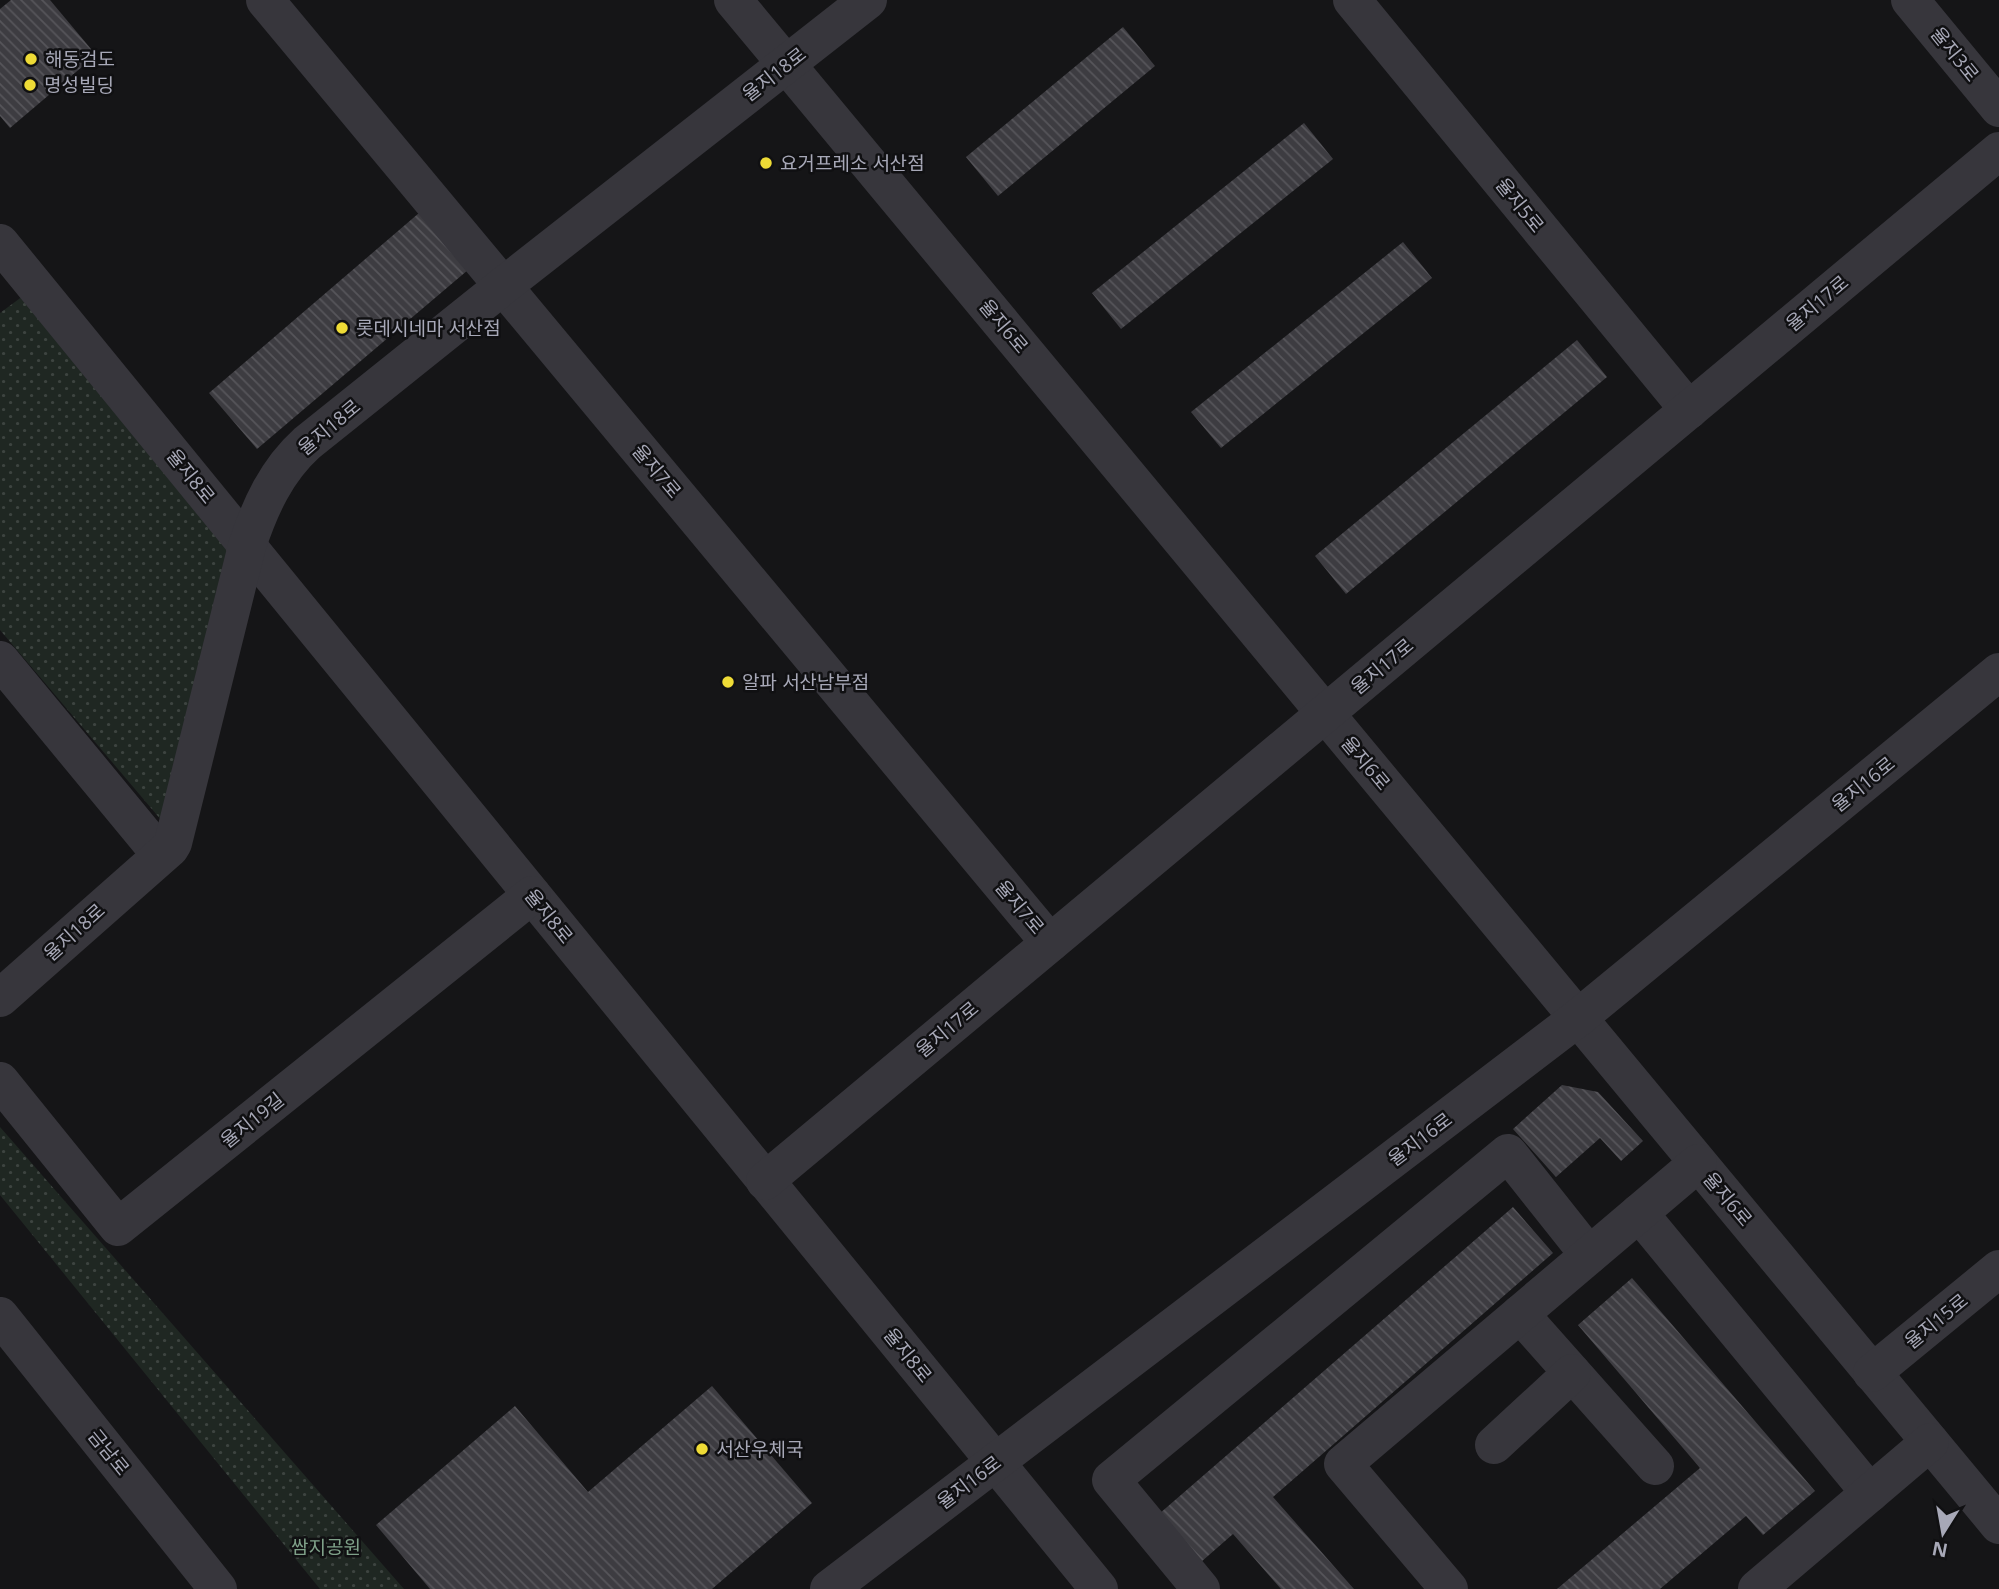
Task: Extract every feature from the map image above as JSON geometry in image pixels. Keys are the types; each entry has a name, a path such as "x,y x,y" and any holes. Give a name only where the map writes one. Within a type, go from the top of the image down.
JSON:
{"street":[{"name":"율지7로","path":"265,0 1050,943"},
{"name":"율지6로","path":"733,0 1999,1525"},
{"name":"율지18로","path":"0,998 173,843 247,546 263,503 279,475 297,453 503,286 868,0"},
{"name":"율지5로","path":"1352,0 1689,410"},
{"name":"율지3로","path":"1910,0 1999,108"},
{"name":"율지17로","path":"765,1181 1999,151"},
{"name":"율지8로","path":"0,243 1099,1589"},
{"path":"0,660 161,855"},
{"name":"율지16로","path":"829,1589 1578,1018 1999,671"},
{"name":"율지19길","path":"0,1081 118,1227 532,895"},
{"path":"1201,1589 1111,1480 1508,1153 1589,1255"},
{"path":"1449,1589 1343,1464 1698,1163"},
{"path":"1639,1213 1870,1493"},
{"name":"율지15로","path":"1872,1373 1999,1269"},
{"path":"1520,1314 1655,1466"},
{"name":"금남로","path":"0,1316 218,1589"},
{"path":"1494,1445 1572,1373"},
{"path":"1757,1589 1930,1442"}],"green space":[{"path":"23,296 234,539 162,821 0,630 0,313"},
{"name":"쌈지공원","path":"0,1127 404,1589 320,1589 0,1195"}],"building":[{"name":"명성빌딩","path":"11,0 50,0 96,55 10,128 0,116 0,9"},
{"path":"1123,27 1155,66 998,196 966,157"},
{"path":"1304,123 1333,159 1121,329 1092,293"},
{"name":"롯데시네마 서산점","path":"426,207 475,264 257,449 209,393"},
{"path":"1403,242 1432,278 1221,448 1191,412"},
{"path":"1577,340 1607,377 1346,594 1315,556"},
{"path":"1562,1085 1598,1092 1643,1141 1621,1161 1600,1138 1556,1177 1513,1129"},
{"path":"1513,1207 1553,1253 1273,1497 1354,1589 1281,1589 1233,1534 1201,1562 1159,1514"},
{"path":"1632,1278 1815,1491 1763,1535 1746,1516 1660,1589 1557,1589 1700,1468 1578,1325"},
{"name":"서산우체국","path":"712,1386 812,1503 712,1589 430,1589 376,1525 515,1406 588,1492"}],"place":[{"name":"해동검도","path":"31,59"},
{"name":"명성빌딩","path":"30,85"},
{"name":"요거프레소 서산점","path":"766,163"},
{"name":"롯데시네마 서산점","path":"342,328"},
{"name":"알파 서산남부점","path":"728,682"},
{"name":"서산우체국","path":"702,1449"}]}
